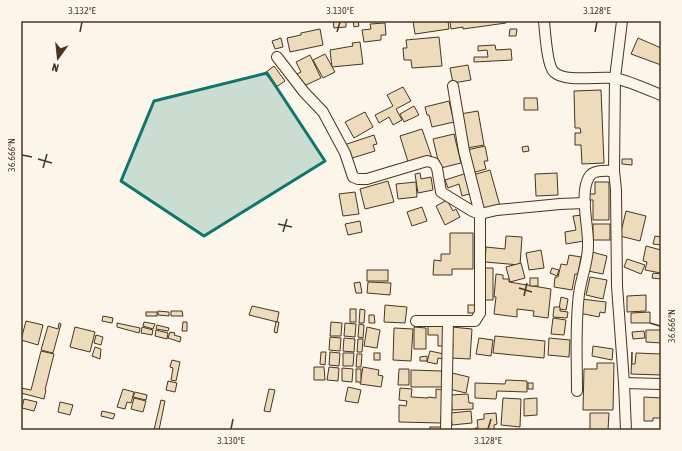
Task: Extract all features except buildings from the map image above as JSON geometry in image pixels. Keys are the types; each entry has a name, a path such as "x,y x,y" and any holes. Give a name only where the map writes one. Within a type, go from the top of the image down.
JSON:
{"street":[{"path":"544,21 549,60 552,71 558,76 570,78 615,78 661,95"},
{"path":"622,21 615,78 614,171 616,190 617,286 626,430"},
{"path":"277,57 304,92 323,112 345,153 354,177 358,179 367,179 427,161 432,162 437,168 441,192 472,211 480,214 497,210 552,204 584,203"},
{"path":"416,321 475,321 480,316 480,214 464,151 453,86"},
{"path":"577,392 578,299 589,247 584,203 587,181 589,175 593,172 614,171"},
{"path":"446,430 448,321"},
{"path":"624,383 661,384"}],"highlighted area":[{"path":"267,73 325,161 204,236 121,181 154,101"}]}
